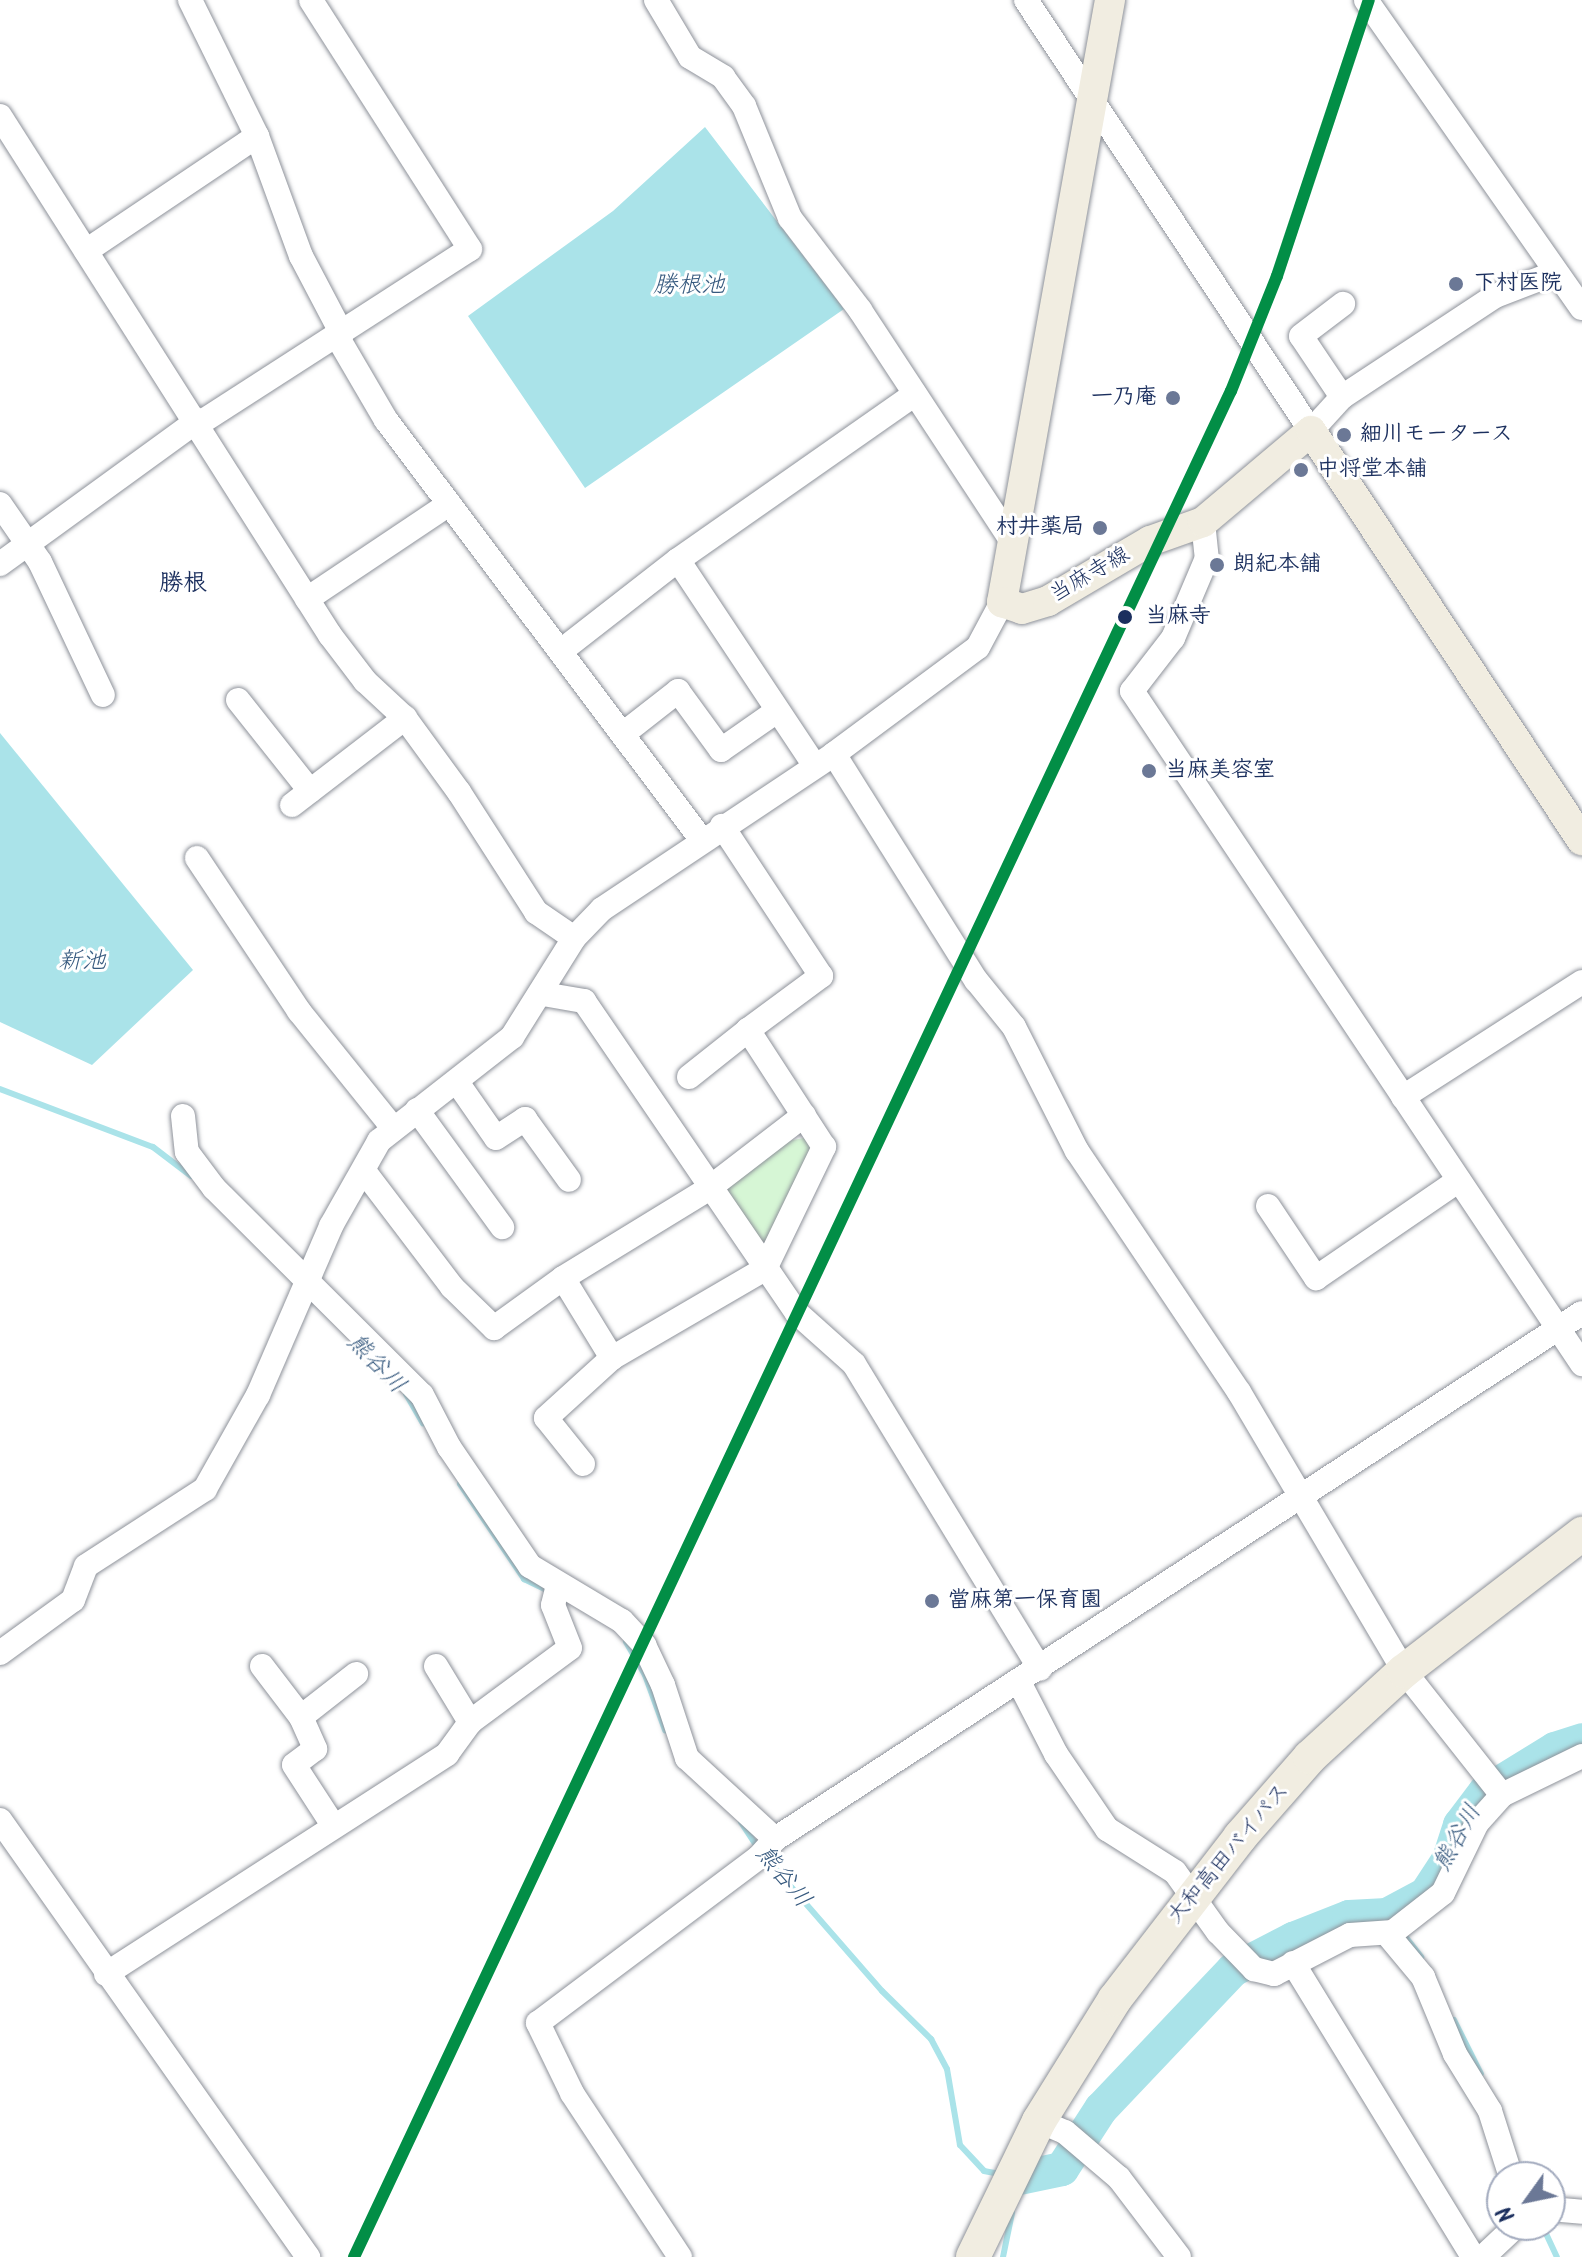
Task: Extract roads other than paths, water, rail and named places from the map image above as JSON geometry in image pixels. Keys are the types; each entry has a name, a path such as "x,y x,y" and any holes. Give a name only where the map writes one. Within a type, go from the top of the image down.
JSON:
{"highway":[{"name":"大和高田バイパス","path":"973,2257 1003,2192 1044,2131 1115,1999 1191,1895 1310,1757 1404,1671 1582,1534"}],"main road":[{"path":"1002,602 1110,0"},
{"path":"1311,431 1582,840"},
{"name":"当麻寺線","path":"1002,602 1022,609 1048,601 1150,541 1203,522 1311,431"}],"street":[{"path":"190,0 257,136 301,256 386,420 701,839"},
{"path":"0,564 199,422 340,336 470,249 311,0"},
{"path":"656,0 690,57 723,77 744,106 790,218 915,394 1013,543"},
{"path":"1026,0 1311,431 1342,397 1495,296 1555,273"},
{"path":"1366,0 1481,159 1555,273 1582,308"},
{"path":"0,116 199,422 307,599 365,681 405,718 536,912 574,938"},
{"path":"86,251 257,136"},
{"path":"1342,397 1301,336 1343,304"},
{"path":"561,651 678,560 915,394"},
{"path":"0,504 27,544 85,648 103,695"},
{"path":"307,599 449,504"},
{"path":"1203,522 1207,558 1173,638 1132,691 1582,1364"},
{"path":"678,560 777,711 824,760 976,980 1014,1027 1077,1151 1176,1293 1404,1671 1496,1788"},
{"path":"0,1653 73,1600 86,1566 205,1489 258,1395 305,1281 379,1141 512,1037 543,994 574,938 602,909 701,839 824,760 978,647 1002,602"},
{"path":"623,734 678,691 721,750 777,711"},
{"path":"238,700 301,798 405,718"},
{"path":"689,1077 821,976 722,826"},
{"path":"197,858 299,1011 394,1129"},
{"path":"1403,1097 1582,982"},
{"path":"543,994 584,1001 708,1189 797,1313 854,1364 1040,1669"},
{"path":"583,1464 546,1418 612,1358 765,1269 824,1147 748,1030"},
{"path":"457,1082 496,1138 525,1119 569,1180"},
{"path":"417,1110 502,1227"},
{"path":"364,1171 452,1287 494,1328 563,1278 708,1189 804,1115"},
{"path":"106,1974 447,1754 470,1722 570,1648 555,1595 530,1566 449,1447 422,1395 214,1188 187,1152 183,1116"},
{"path":"1268,1206 1316,1278 1459,1180"},
{"path":"563,1278 612,1358"},
{"path":"680,2257 572,2093 538,2023 758,1858 775,1839 1582,1313"},
{"path":"555,1595 622,1621 644,1645 663,1685 687,1758 775,1839"},
{"path":"262,1666 301,1717 315,1749 294,1765 333,1825"},
{"path":"436,1666 470,1722"},
{"path":"301,1717 356,1674"},
{"path":"1019,1682 1056,1754 1107,1829 1175,1872 1254,1969 1274,1974 1350,1935 1395,1930 1443,1893 1496,1788 1582,1756"},
{"path":"0,1820 308,2257"},
{"path":"1395,1930 1423,1977 1455,2054 1490,2111 1506,2161"},
{"path":"1293,1963 1473,2257"},
{"path":"1044,2131 1119,2178 1179,2257"},
{"path":"1483,2257 1500,2241"}],"water":[{"name":"勝根池","path":"705,127 844,309 585,488 468,316 613,211"},
{"name":"新池","path":"0,733 193,970 92,1065 0,1022"}],"waterway":[{"name":"熊谷川","path":"0,1089 153,1147 191,1176"},
{"name":"熊谷川","path":"406,1394 423,1423"},
{"name":"熊谷川","path":"460,1484 524,1579 551,1592"},
{"name":"熊谷川","path":"626,1642 645,1675 665,1730"},
{"name":"熊谷川","path":"1019,2178 1062,2169 1101,2109 1233,1970 1293,1939 1349,1917 1387,1915 1426,1894 1449,1859 1460,1825 1485,1792 1555,1749 1582,1740"},
{"name":"熊谷川","path":"741,1822 759,1850"},
{"name":"熊谷川","path":"766,1858 882,1991 931,2039 947,2069 960,2145 984,2171 1000,2174"},
{"path":"1401,1931 1421,1957"},
{"path":"1454,2020 1481,2074"},
{"path":"1003,2257 1012,2213"},
{"path":"1550,2241 1557,2257"}],"place":[{"name":"下村医院","path":"1456,284"},
{"name":"一乃庵","path":"1173,398"},
{"name":"細川モータース","path":"1344,435"},
{"name":"中将堂本舗","path":"1301,470"},
{"name":"村井薬局","path":"1100,528"},
{"name":"朗紀本舗","path":"1217,565"},
{"name":"当麻寺","path":"1125,617"},
{"name":"当麻美容室","path":"1149,771"},
{"name":"當麻第一保育園","path":"932,1601"}],"district":[{"name":"勝根","path":"183,584"}]}
